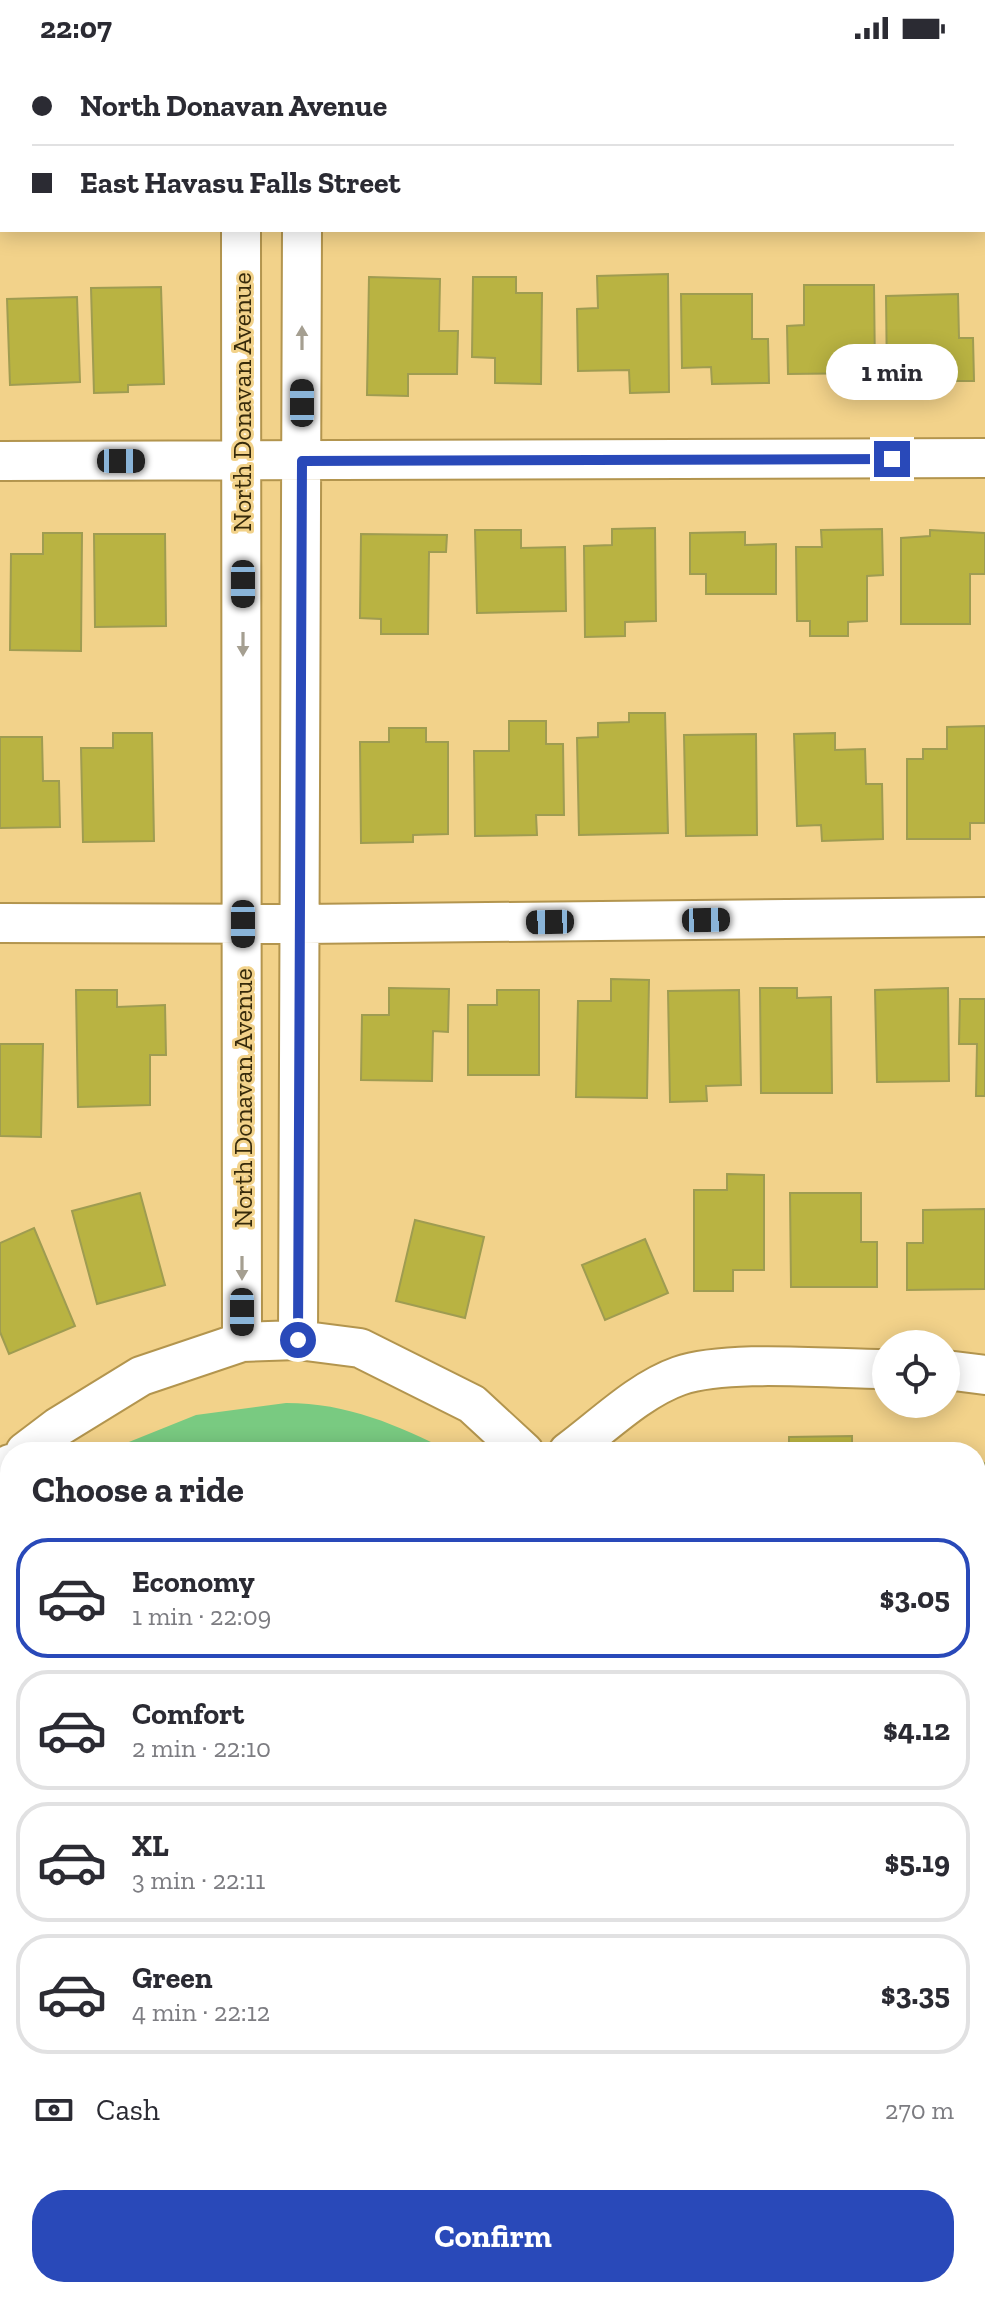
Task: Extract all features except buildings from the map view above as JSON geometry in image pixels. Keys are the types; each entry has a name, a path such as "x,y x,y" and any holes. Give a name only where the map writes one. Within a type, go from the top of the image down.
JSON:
{"street":[{"name":"North Donavan Avenue","path":"241,232 242,1342"},
{"path":"298,1340 302,924 302,232"},
{"path":"0,461 985,458"},
{"path":"0,923 302,924 985,917"},
{"path":"38,1442 141,1376 242,1342 298,1340 360,1348 472,1404 513,1442"},
{"path":"582,1442 650,1392 678,1376 715,1368 872,1369"},
{"path":"960,1372 985,1375"}],"green space":[{"path":"286,1403 309,1404 372,1417 431,1442 129,1442 196,1415"}],"route":[{"path":"298,1340 302,461 892,459"}]}
